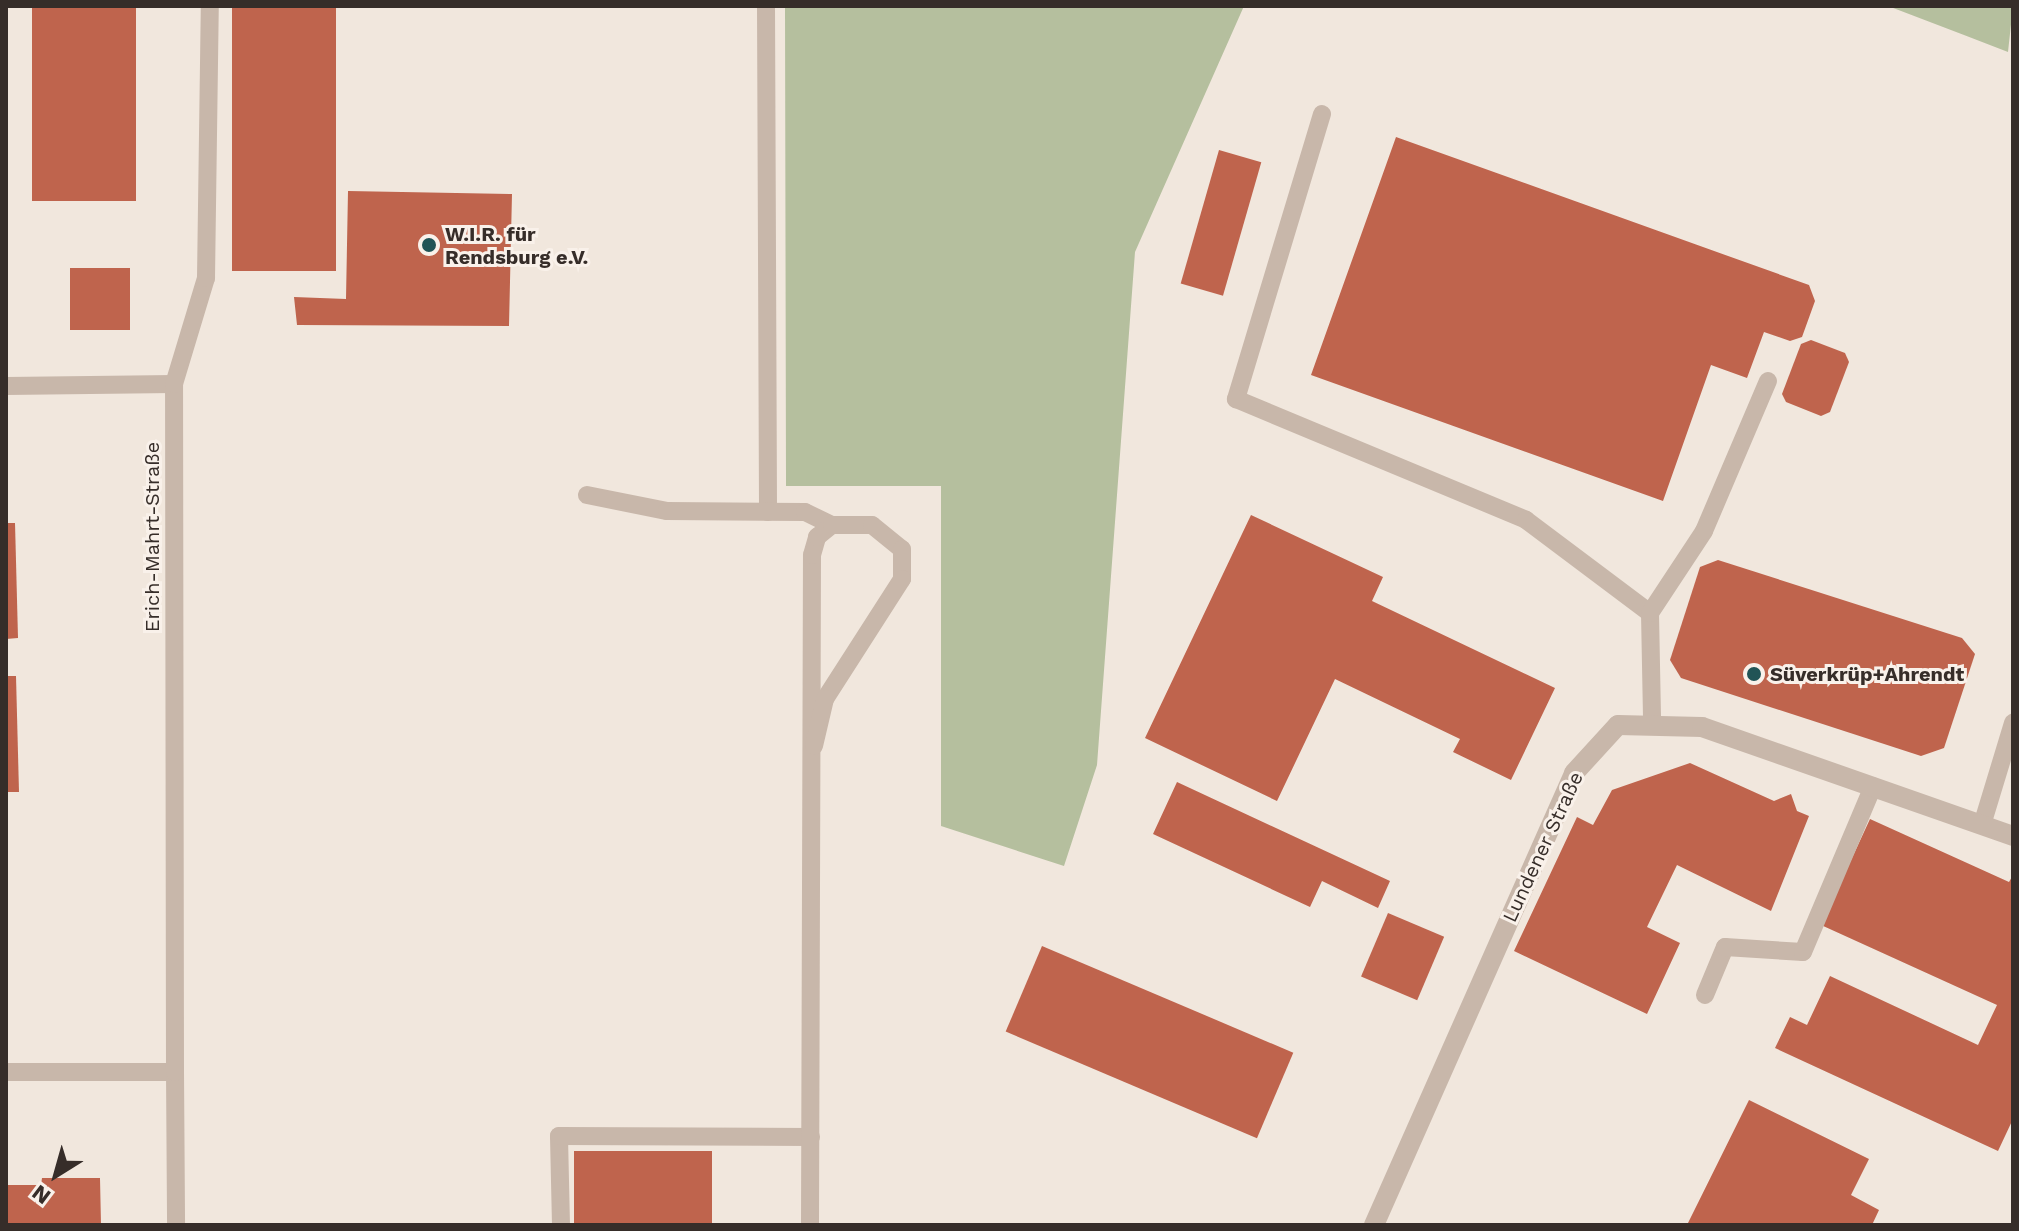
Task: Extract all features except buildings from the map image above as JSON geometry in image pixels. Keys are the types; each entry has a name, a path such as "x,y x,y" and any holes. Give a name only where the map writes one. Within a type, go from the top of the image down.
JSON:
{"street":[{"name":"Lundener Straße","path":"1374,1225 1574,773 1618,725 1652,722 1702,727 2013,836"}],"lane":[{"name":"Erich-Mahrt-Straße","path":"176,1225 174,384 206,278 210,6"},
{"path":"766,6 768,512"},
{"path":"1322,114 1236,399 1526,520 1650,613"},
{"path":"1652,722 1650,613 1704,531 1768,381"},
{"path":"6,386 174,384"},
{"path":"587,495 651,509 805,512 832,525 872,525 894,536 902,579 825,699 814,746"},
{"path":"810,1225 814,746 812,555 817,537 832,525"},
{"path":"1982,825 2013,723"},
{"path":"1705,995 1725,947 1803,952 1873,786"},
{"path":"6,1072 175,1072"},
{"path":"561,1225 559,1136 811,1137"}],"green space":[{"path":"785,6 1244,6 1135,252 1097,765 1064,866 941,826 941,486 786,486"},
{"path":"1888,6 2013,6 2008,52 1964,35"}],"place":[{"name":"W.I.R. für Rendsburg e.V.","path":"429,245"},
{"name":"Süverkrüp+Ahrendt","path":"1754,674"}]}
